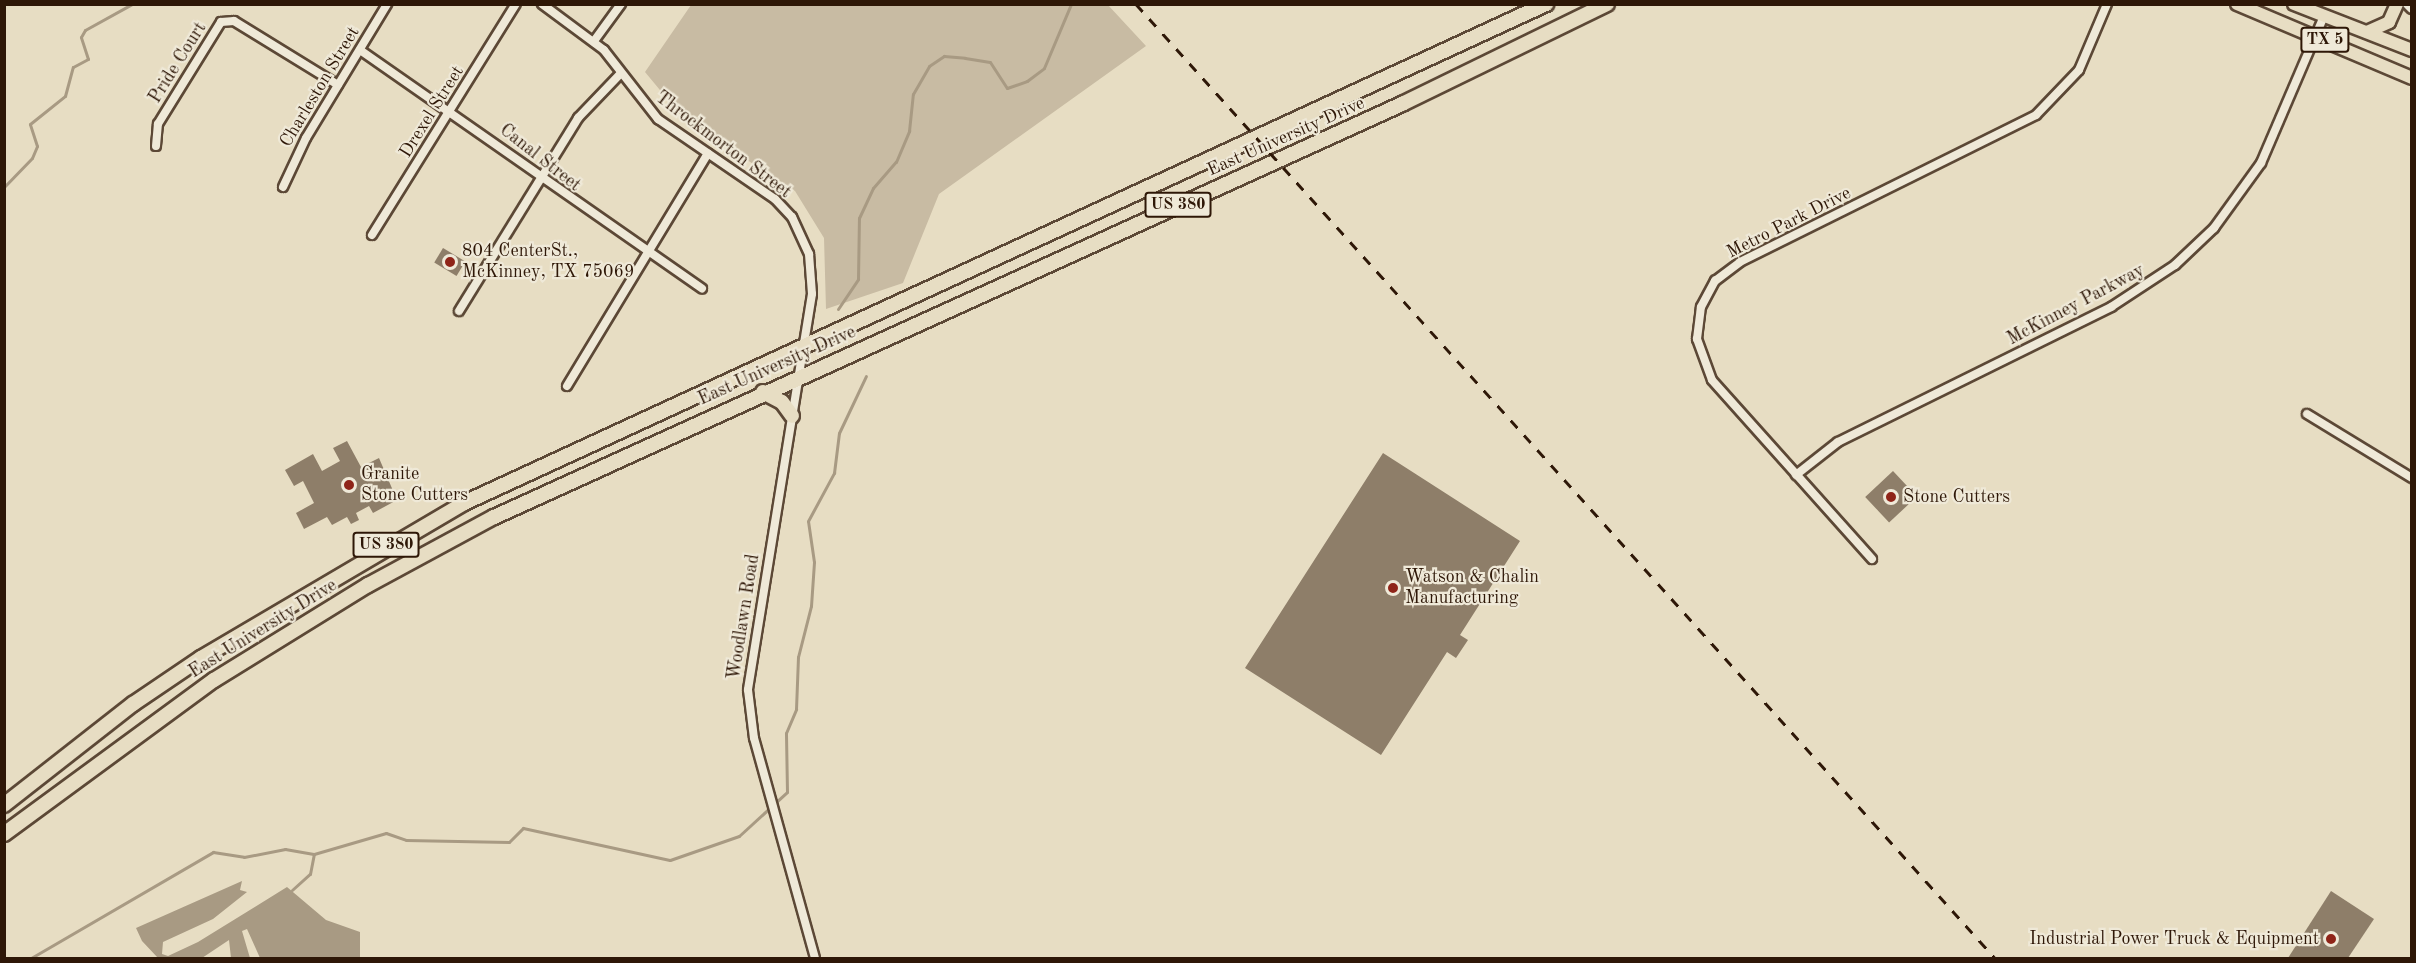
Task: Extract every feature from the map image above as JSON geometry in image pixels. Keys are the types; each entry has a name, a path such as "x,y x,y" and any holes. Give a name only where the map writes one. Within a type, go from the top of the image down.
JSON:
{"highway":[{"name":"East University Drive","path":"4,805 201,658 384,546 611,433 1546,4"},
{"name":"East University Drive","path":"4,834 214,680 415,559 621,458 1402,104 1607,4"},
{"path":"1009,252 1020,276"},
{"path":"763,392 782,402 792,416"},
{"path":"611,433 621,458"},
{"path":"201,658 214,680"}],"main road":[{"name":"TX 5","path":"2237,4 2412,78"},
{"name":"TX 5","path":"2294,4 2412,50"},
{"path":"2367,32 2389,22 2397,4"}],"street":[{"name":"Charleston Street","path":"283,187 338,85 387,4"},
{"name":"Drexel Street","path":"372,235 451,112 516,4"},
{"name":"Throckmorton Street","path":"542,4 594,41 652,113 775,199 800,232 812,277 803,346"},
{"path":"594,41 621,4"},
{"name":"Metro Park Drive","path":"1872,559 1718,388 1701,360 1697,328 1710,288 1740,262 2036,115 2079,70 2107,4"},
{"path":"2408,4 2412,8"},
{"name":"McKinney Parkway","path":"1796,475 1839,442 2111,308 2175,265 2214,228 2253,176 2324,16"},
{"name":"Pride Court","path":"156,146 158,124 221,22 234,21 338,85"},
{"name":"Canal Street","path":"360,50 451,112 540,180 702,289"},
{"path":"459,311 584,109 621,73"},
{"path":"567,386 708,153"},
{"name":"Woodlawn Road","path":"803,346 751,653 748,705 815,958"},
{"path":"2307,414 2412,478"}],"shaded area":[{"path":"691,5 1108,5 1146,46 939,194 903,283 826,309 824,238 795,191 684,119 645,72"},
{"path":"242,881 240,890 247,892 213,919 163,942 162,954 168,956 198,942 287,887 326,920 360,932 360,958 260,958 247,929 242,931 250,958 231,958 229,940 202,958 158,958 142,941 136,928"}],"building":[{"name":"804 CenterSt., McKinney, TX 75069","path":"443,248 465,261 457,276 434,263"},
{"name":"Granite Stone Cutters","path":"347,441 361,467 379,458 397,500 373,513 369,506 356,513 359,520 351,524 347,517 332,525 327,517 304,529 296,513 314,503 303,481 294,486 285,470 313,454 322,471 340,461 333,448"},
{"name":"Watson & Chalin Manufacturing","path":"1383,453 1520,541 1460,635 1468,640 1456,658 1447,652 1381,755 1245,668"},
{"name":"Stone Cutters","path":"1893,471 1917,497 1889,523 1865,497"},
{"name":"Industrial Power Truck & Equipment","path":"2331,891 2374,919 2348,958 2288,958"}],"waterway":[{"path":"4,187 32,158 37,146 30,124 65,96 73,67 88,59 81,37 85,30 132,4"},
{"path":"838,309 858,279 859,218 873,188 896,162 909,131 913,94 929,66 944,56 965,58 990,62 1007,88 1027,81 1044,68 1071,4"},
{"path":"31,958 213,852 244,857 285,849 314,854 386,833 406,840 509,842 523,828 670,860 739,836 787,792 786,733 796,709 798,657 811,606 814,562 808,521 834,473 839,433 866,376"},
{"path":"292,890 310,874 314,854"}],"railway":[{"path":"1136,4 1995,958"}],"place":[{"name":"804 CenterSt., McKinney, TX 75069","path":"450,262"},
{"name":"Granite Stone Cutters","path":"349,485"},
{"name":"Stone Cutters","path":"1891,497"},
{"name":"Watson & Chalin Manufacturing","path":"1393,588"},
{"name":"Industrial Power Truck & Equipment","path":"2331,939"}]}
